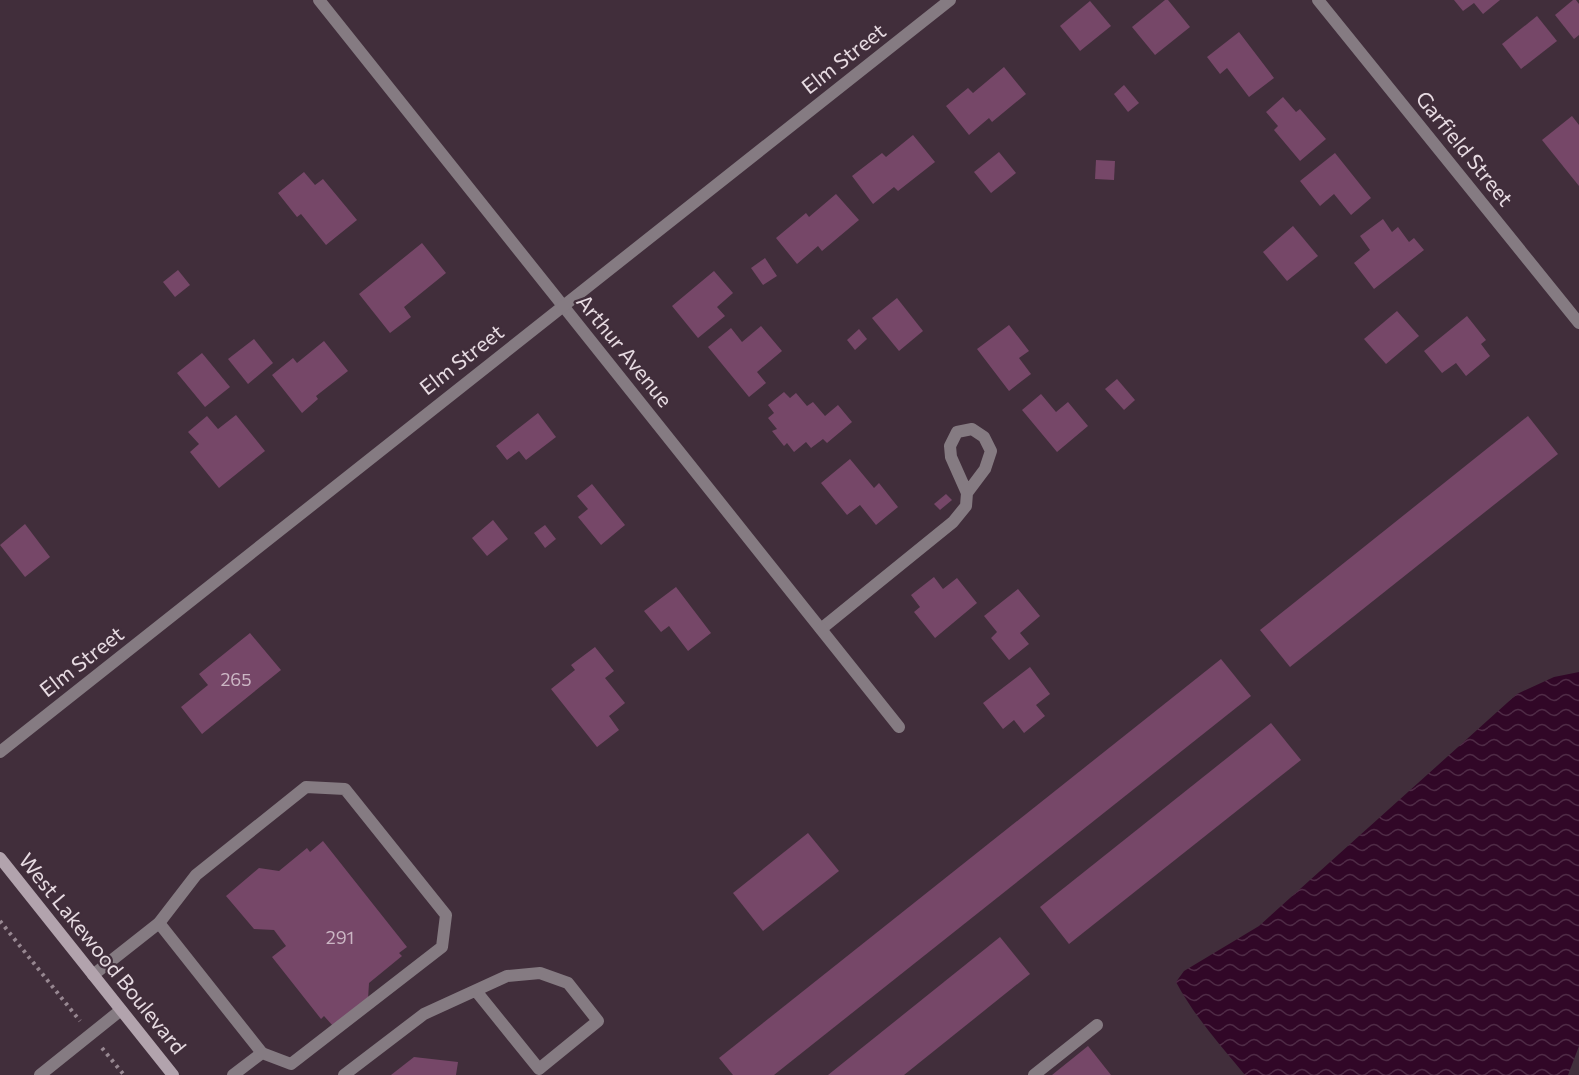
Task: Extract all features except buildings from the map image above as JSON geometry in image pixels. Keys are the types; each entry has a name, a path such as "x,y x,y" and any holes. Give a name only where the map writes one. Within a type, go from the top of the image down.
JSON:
{"street":[{"name":"Arthur Avenue","path":"320,0 899,727"},
{"name":"Elm Street","path":"0,752 950,0"},
{"name":"Garfield Street","path":"1318,0 1579,323"},
{"path":"821,629 953,522 966,506 967,493 951,457 950,446 957,432 972,429 984,437 991,450 985,469 967,493"},
{"path":"93,975 159,923 196,875 306,787 345,789 446,915 442,947 291,1064 262,1053 159,923"},
{"name":"West Lakewood Boulevard","path":"0,858 173,1075"},
{"path":"344,1075 424,1014 507,976 540,973 568,983 598,1021 539,1069 476,991"},
{"path":"40,1075 121,1010"},
{"path":"1034,1075 1096,1025"},
{"path":"233,1075 262,1053"}],"path":[{"path":"0,921 74,1013"},
{"path":"109,1057 124,1075"}],"water":[{"path":"1579,672 1579,1046 1568,1075 1245,1075 1183,995 1176,982 1184,971 1259,926 1517,694 1554,677"}]}
